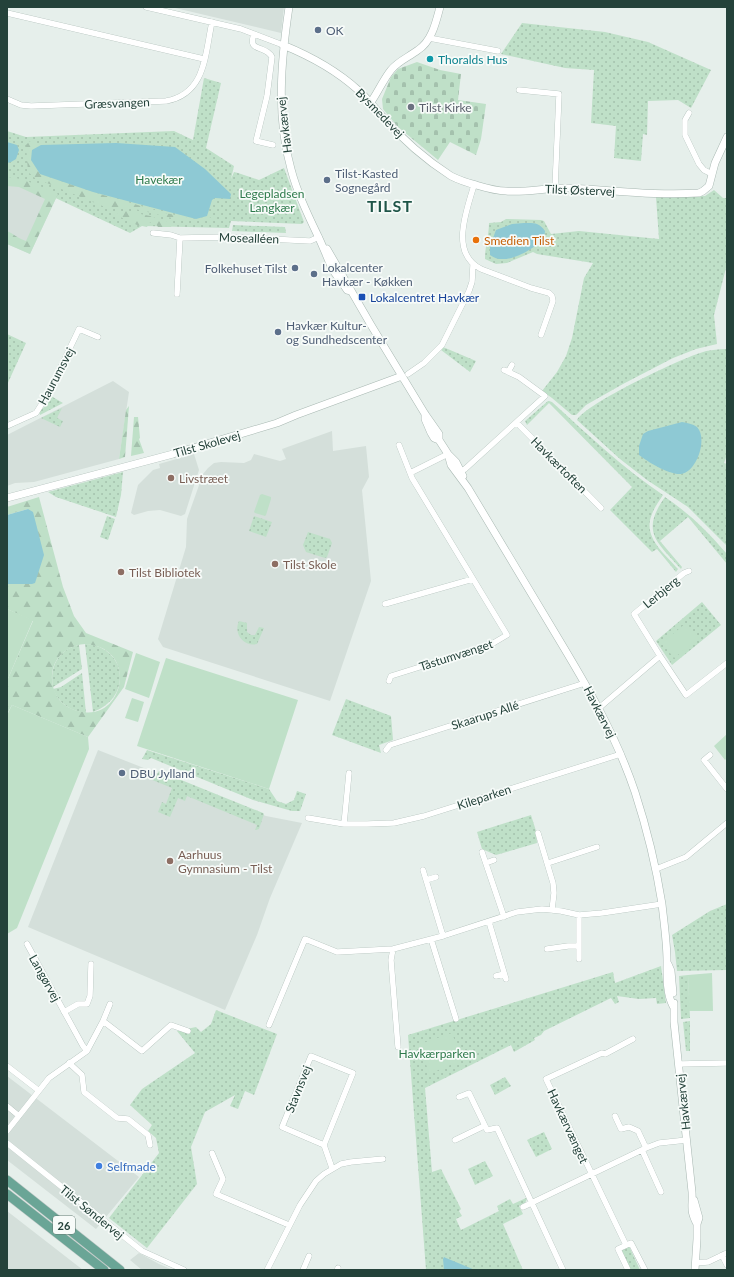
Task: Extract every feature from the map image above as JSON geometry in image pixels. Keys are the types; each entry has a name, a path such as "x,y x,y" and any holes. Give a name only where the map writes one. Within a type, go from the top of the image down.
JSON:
{"main road":[{"name":"26","path":"7,1180 120,1270"},
{"name":"26","path":"7,1194 104,1270"}],"street":[{"path":"146,7 212,22 254,34 283,45"},
{"name":"Havkærvej","path":"289,7 283,45 280,92 281,114 291,170 300,198 319,238 341,272 350,291 405,375 425,414 439,434 438,440 456,462 459,472 468,488 585,683 611,730 635,792 646,827 656,869 662,904 667,962 671,971 674,1001 673,1006 693,1198 699,1218 697,1224 698,1239 695,1267 690,1270"},
{"path":"371,102 391,71 398,63 420,49 429,38 435,25 440,7"},
{"path":"7,13 204,59"},
{"name":"Græsvangen","path":"7,99 21,105 31,106 166,101 182,97 192,89 199,79 212,22"},
{"name":"Havkærvej","path":"254,34 252,41 253,44 256,47 266,50 270,53 272,58 267,96 256,141 273,145"},
{"path":"429,38 498,51"},
{"name":"Bysmedevej","path":"283,45 304,54 357,88 400,135 452,176"},
{"path":"519,90 559,94 555,188"},
{"path":"689,113 685,120 685,135 699,164 704,170 712,174 715,163 727,137"},
{"name":"Tilst Østervej","path":"452,176 474,185 507,191 555,188 676,194 699,193 703,191 709,186 712,174"},
{"path":"474,185 462,230 466,255 473,265 531,288 549,293 552,296 553,302 541,335"},
{"name":"Mosealléen","path":"153,233 171,235 180,238 231,237 310,240 319,238"},
{"path":"177,294 180,238"},
{"path":"405,375 424,363 442,345 469,291 472,282 473,265"},
{"name":"Haurumsvej","path":"7,426 36,413 48,394 79,329 98,337"},
{"path":"459,472 545,396 519,377 506,371 512,365"},
{"name":"Tilst Skolevej","path":"7,498 173,454 277,424 300,413 405,375"},
{"name":"Havkærtoften","path":"517,422 601,508"},
{"name":"Tåstumvænget","path":"389,681 391,676 490,646 507,635 410,473 399,445"},
{"path":"410,473 448,454"},
{"name":"Lerbjerg","path":"689,571 684,573 634,614 686,695 727,663"},
{"path":"385,604 473,578"},
{"path":"599,708 660,656"},
{"name":"Skaarups Allé","path":"386,750 390,745 585,683"},
{"name":"Kileparken","path":"308,818 344,824 394,822 424,816 621,754"},
{"path":"710,755 704,760 727,789"},
{"path":"344,824 349,772"},
{"path":"656,869 686,856 727,823"},
{"path":"538,833 548,863 554,893 552,910"},
{"path":"548,863 597,847"},
{"path":"482,852 504,917"},
{"path":"486,862 494,860"},
{"path":"423,870 443,936"},
{"path":"426,880 436,877"},
{"path":"269,1025 305,939 336,952 394,949 443,936 517,912 542,909 579,916 662,904"},
{"path":"579,916 579,959"},
{"path":"488,922 505,976 496,976"},
{"path":"431,939 447,1001 456,1019"},
{"name":"Langørvej","path":"27,944 82,1046 87,1051"},
{"path":"547,950 568,946 578,946"},
{"path":"394,949 391,960 398,1047"},
{"name":"Langørvej","path":"64,1012 78,1004 87,1004 90,996 90,964"},
{"path":"7,1131 49,1078 87,1051 110,1004"},
{"path":"103,1021 142,1051 172,1025 188,1031"},
{"name":"Havkærvænget","path":"633,1039 606,1054 602,1053 546,1079 626,1245 631,1243 644,1270"},
{"name":"Stavnsvej","path":"311,1056 353,1073 324,1145 282,1127 311,1056"},
{"path":"69,1063 82,1075 84,1092 117,1118 128,1119 148,1135 150,1145"},
{"path":"679,1064 727,1063"},
{"path":"7,1066 38,1090"},
{"path":"459,1097 469,1093 486,1130 497,1128 563,1270"},
{"path":"7,1106 19,1116"},
{"path":"615,1116 621,1129 629,1127 638,1131 661,1192"},
{"path":"455,1140 484,1126"},
{"name":"Havkærvænget","path":"523,1208 532,1202 644,1149 659,1143 687,1140"},
{"name":"Tilst Søndervej","path":"7,1143 142,1251 184,1270"},
{"path":"324,1145 332,1168"},
{"path":"212,1153 223,1179 216,1194 290,1225"},
{"path":"267,1270 309,1189 324,1174 332,1168 351,1162 383,1159"},
{"path":"626,1245 618,1249 628,1270"},
{"path":"695,1267 725,1254 727,1265"},
{"path":"303,1270 309,1256"}],"shaded area":[{"path":"171,7 284,7 281,33"},
{"path":"7,177 57,196 30,254 7,244"},
{"path":"113,381 129,392 119,459 34,482 15,483 7,486 7,435"},
{"name":"Tilst Skole","path":"332,431 333,451 366,446 369,477 362,490 371,581 330,701 163,647 158,639 186,547 187,519 203,474 214,463 244,463 251,460 254,454 280,461 286,459 282,449"},
{"name":"Livstræet","path":"194,454 199,470 185,514 181,516 160,510 148,511 134,515 131,513 138,485 153,470 160,468 159,464"},
{"name":"Aarhuus Gymnasium - Tilst","path":"98,750 266,816 302,823 225,1010 28,927"},
{"path":"7,1076 139,1177 96,1229 7,1160"},
{"path":"7,1211 83,1270 7,1270"},
{"path":"139,1253 173,1270 142,1270 130,1260"}],"green space":[{"path":"522,23 605,32 648,42 711,70 691,108 678,100 648,101 647,135 643,134 641,161 614,158 616,126 591,123 594,70 565,68 501,54"},
{"path":"417,62 440,70 461,74 458,100 486,104 481,139 476,155 450,142 438,160 398,127 383,109 382,99 391,77 398,69"},
{"name":"Havekær","path":"204,78 221,83 206,148 234,166 231,179 234,172 259,180 284,168 304,222 302,224 231,221 229,228 142,226 130,233 30,186 7,181 7,131 26,137 174,131 193,140"},
{"path":"30,141 37,143 38,147 32,150 31,160 40,174 93,192 165,213 196,219 207,216 216,220 180,220 127,207 105,207 42,181 35,178 28,172 26,145"},
{"path":"7,177 27,181 58,194 30,254 7,244 7,231 26,241 45,199 19,187 7,186"},
{"path":"714,190 723,198 727,198 727,264 714,315 717,344 696,349 673,358 586,405 576,415 572,415 542,391 557,372 566,356 572,338 584,278 593,263 537,254 533,252 507,263 496,264 485,259 489,223 501,222 506,219 541,220 544,221 551,234 579,231 659,239 656,197 705,196"},
{"path":"126,211 150,216 176,224 170,227 158,227 152,222 149,223 147,227 137,225 114,214"},
{"path":"233,225 285,227 286,233 232,231"},
{"path":"7,334 26,343 7,385"},
{"path":"443,347 476,361 470,372 441,350"},
{"path":"727,349 727,455 724,463 727,464 727,546 688,507 647,480 620,459 577,420 597,403 654,373 703,352"},
{"path":"51,396 63,403 40,415 39,412 48,403"},
{"path":"548,401 552,402 592,439 648,485 663,495 652,514 650,530 652,538 661,551 678,569 676,572 657,549 652,552 610,510 632,487 549,403 527,425 525,421"},
{"path":"129,406 125,457 119,459 126,410"},
{"path":"62,408 57,418 63,421 60,427 41,418"},
{"path":"134,417 138,417 139,439 144,453 131,456"},
{"path":"123,472 121,495 116,517 56,497 48,492"},
{"path":"262,494 271,497 265,516 254,512 260,495"},
{"path":"39,497 63,587 74,616 86,633 133,652 124,687 88,737 12,705 7,714 7,681 33,621 7,609 7,584 32,584 28,509 7,515 7,507","holes":["85,644 102,648 114,658 119,670 119,684 115,696 106,706 94,712 78,711 62,703 56,694 52,680 52,672 55,663 64,652 72,647"]},
{"path":"665,497 698,523 727,554 727,564 688,517 660,541 682,567 681,569 659,544 653,528 654,519"},
{"path":"107,516 115,519 108,540 100,537"},
{"path":"254,516 272,522 266,537 249,531"},
{"path":"308,532 330,539 332,543 327,557 325,558 306,552 303,545"},
{"path":"702,602 721,625 672,665 656,641"},
{"path":"7,609 33,620 7,681"},
{"path":"239,621 247,623 247,632 251,635 255,635 259,627 264,628 257,644 248,644 241,638 237,630"},
{"path":"686,623 699,638 674,658 662,643"},
{"path":"85,644 99,647 110,654 117,663 120,674 119,685 115,696 106,705 93,712"},
{"path":"79,645 82,669 53,687 52,680 54,666 57,660 66,650"},
{"path":"136,653 160,662 149,698 125,689"},
{"path":"166,658 298,700 269,789 137,746"},
{"path":"82,673 86,713 75,711 66,706 62,703 53,689 61,687"},
{"path":"132,698 144,702 138,722 125,718"},
{"path":"346,699 391,716 393,740 379,745 381,753 332,735"},
{"path":"12,705 88,737 89,749 17,928 7,934 7,715"},
{"path":"727,734 727,758 725,760 714,746"},
{"path":"147,750 269,789 277,801 286,804 294,800 297,791 306,794 300,811 292,811 253,800 151,758 148,760 142,759"},
{"path":"159,771 263,813 264,814 259,829 255,830 257,825 187,796 185,801 178,798 170,817 158,812 162,802 166,804 172,788 145,777 147,772 156,776"},
{"path":"531,815 536,831 537,843 496,855 482,849 477,832"},
{"path":"727,904 727,970 677,971 672,935 710,911"},
{"name":"Havkærparken","path":"661,966 666,1003 657,1004 656,998 639,999 617,996 619,1002 615,1004 611,998 544,1031 541,1035 534,1038 535,1040 514,1052 511,1045 425,1088 432,1172 441,1169 461,1209 459,1211 462,1216 456,1219 461,1230 499,1211 497,1206 510,1199 513,1204 526,1198 527,1199 525,1203 519,1206 523,1214 503,1224 523,1270 426,1270 408,1035 613,972 615,983"},
{"path":"712,973 713,1011 689,1011 688,975"},
{"path":"688,975 690,1018 681,1019 679,976"},
{"path":"216,1010 277,1034 254,1095 245,1091 238,1109 230,1106 235,1095 205,1112 191,1147 197,1184 147,1248 109,1218 159,1153 156,1138 148,1131 152,1125 130,1105 142,1089 195,1053 177,1031 196,1027 201,1032 211,1024"},
{"path":"690,1021 690,1051 686,1051 683,1022"},
{"name":"Havkærparken","path":"452,1033 462,1060 429,1074 420,1044"},
{"path":"505,1077 511,1086 495,1095 490,1085"},
{"path":"544,1132 552,1149 536,1157 527,1140"},
{"path":"485,1161 493,1176 475,1185 468,1169"},
{"path":"629,1246 640,1270 630,1270 621,1250"}],"water":[{"path":"7,142 17,145 19,150 16,159 7,163"},
{"path":"116,143 175,147 205,169 231,194 230,199 215,198 212,200 207,216 196,219 93,192 40,174 31,160 32,150 41,145"},
{"path":"512,224 536,224 540,226 545,231 544,239 533,248 518,256 503,259 490,255 490,246 496,230"},
{"path":"682,422 692,424 697,427 700,432 701,439 699,454 692,467 687,472 676,474 653,464 639,455 639,446 643,434 648,431"},
{"path":"28,509 33,512 44,555 35,583 7,584 7,515"},
{"path":"444,1257 475,1270 444,1270"}],"place":[{"name":"OK","path":"318,30"},
{"name":"Thoralds Hus","path":"430,59"},
{"name":"Tilst Kirke","path":"411,107"},
{"name":"Tilst-Kasted Sognegård","path":"327,180"},
{"name":"Smedien Tilst","path":"476,240"},
{"name":"Folkehuset Tilst","path":"295,268"},
{"name":"Lokalcenter Havkær - Køkken","path":"314,274"},
{"name":"Lokalcentret Havkær","path":"362,297"},
{"name":"Havkær Kultur- og Sundhedscenter","path":"278,332"},
{"name":"Livstræet","path":"171,478"},
{"name":"Tilst Skole","path":"275,564"},
{"name":"Tilst Bibliotek","path":"121,572"},
{"name":"DBU Jylland","path":"122,773"},
{"name":"Aarhuus Gymnasium - Tilst","path":"170,861"},
{"name":"Selfmade","path":"99,1166"}],"district":[{"name":"TILST","path":"390,205"}],"park label":[{"name":"Legepladsen Langkær","path":"272,200"}]}
